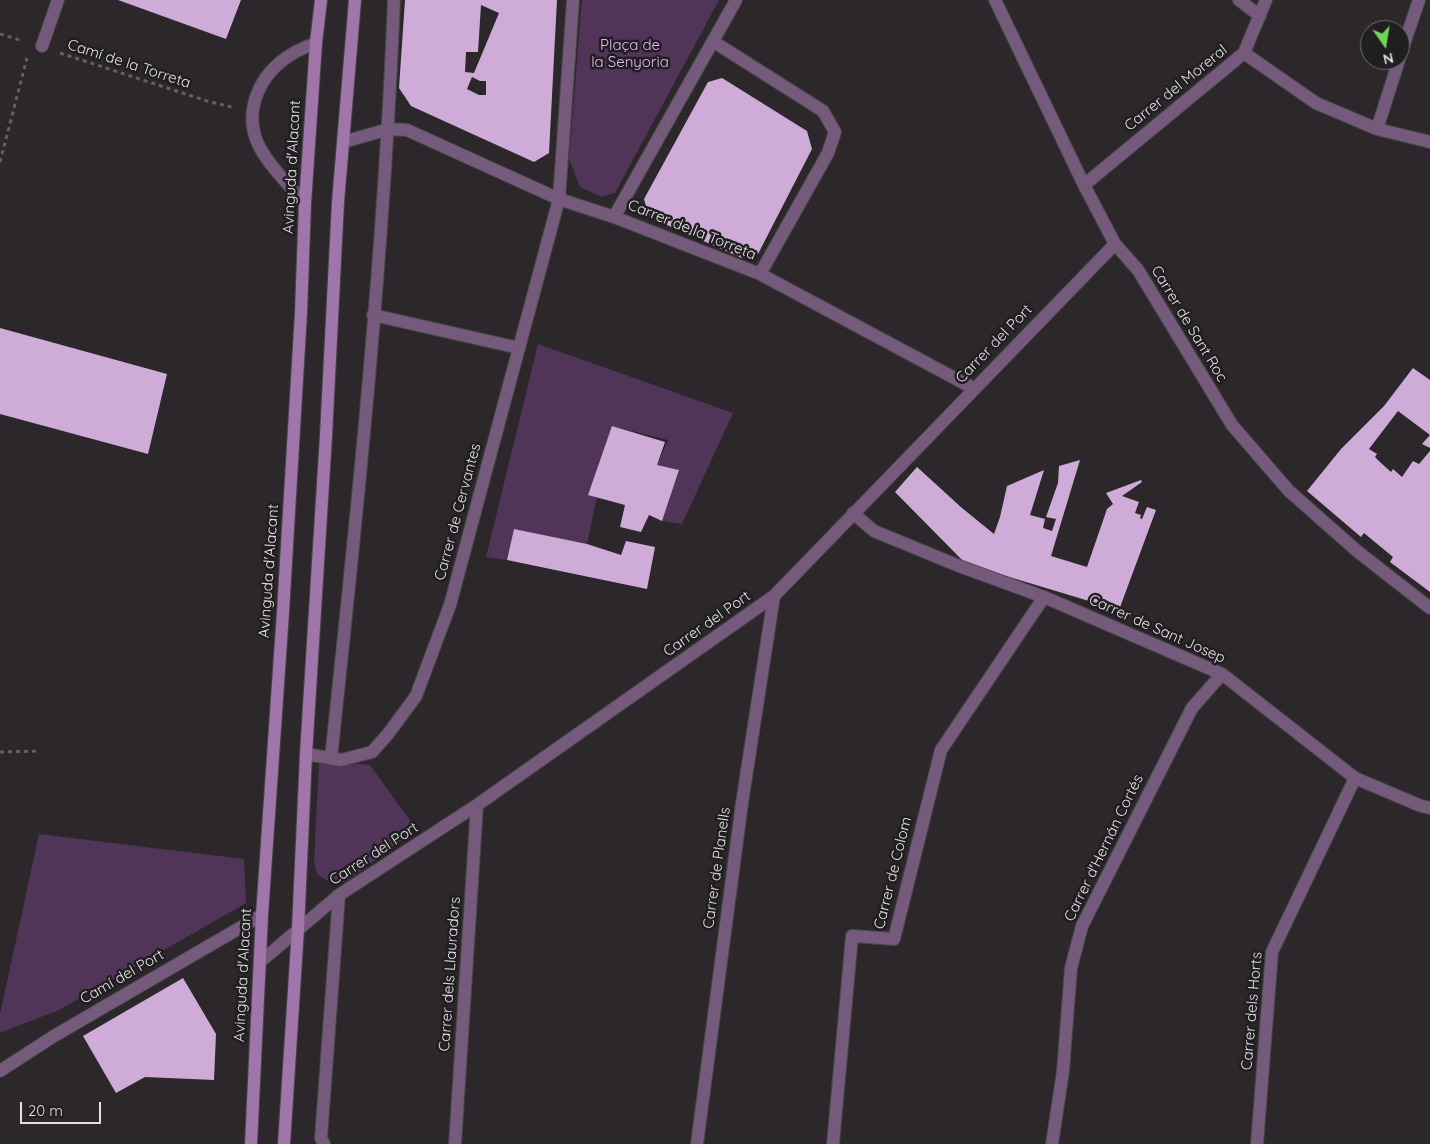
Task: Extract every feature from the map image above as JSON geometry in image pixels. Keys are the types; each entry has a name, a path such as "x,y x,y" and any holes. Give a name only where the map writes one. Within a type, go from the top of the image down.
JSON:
{"main road":[{"name":"Avinguda d'Alacant","path":"251,1144 262,915 285,583 304,266 305,203 316,42 321,0"},
{"path":"284,1144 298,929 306,754 326,436 338,202 355,0"}],"street":[{"path":"37,45 58,0"},
{"path":"331,758 361,473 388,129 394,0"},
{"path":"559,199 573,0"},
{"path":"614,216 736,0"},
{"name":"Carrer de Sant Roc","path":"996,0 1084,185 1115,244 1138,270 1232,425 1290,491 1357,551 1430,608"},
{"path":"1239,0 1260,16"},
{"name":"Carrer del Moreral","path":"1084,185 1244,53 1266,0"},
{"path":"1410,25 1418,0"},
{"path":"305,203 269,161 259,145 252,112 255,97 271,70 291,54 316,42"},
{"path":"714,42 823,111 835,132 828,153 760,274"},
{"path":"1244,53 1316,103 1377,129 1430,142"},
{"path":"1377,129 1396,70"},
{"path":"343,142 388,129"},
{"name":"Carrer de la Torreta","path":"388,129 407,130 559,199 614,216 760,274 973,388"},
{"name":"Carrer de Cervantes","path":"306,754 341,760 372,752 416,696 450,604 559,199"},
{"name":"Carrer del Port","path":"260,962 340,895 478,806 774,596 973,388 1115,244"},
{"path":"373,316 519,348"},
{"name":"Carrer de Sant Josep","path":"853,513 874,531 958,566 1044,597 1222,674 1355,778 1430,808"},
{"name":"Carrer de Planells","path":"697,1144 742,803 774,596"},
{"name":"Carrer de Colom","path":"833,1144 852,936 894,939 941,750 1044,597"},
{"name":"Carrer d'Hernán Cortés","path":"1052,1144 1063,1071 1071,968 1082,926 1192,708 1222,674"},
{"name":"Carrer dels Horts","path":"1257,1144 1272,952 1355,778"},
{"name":"Carrer dels Llauradors","path":"455,1144 478,806"},
{"path":"324,1144 321,1138 340,895"},
{"name":"Camí del Port","path":"0,1071 54,1036 262,915"}],"path":[{"name":"Camí de la Torreta","path":"0,34 207,101 252,112"},
{"path":"0,162 37,45"},
{"path":"0,752 39,751"}],"green space":[{"name":"Plaça de la Senyoria","path":"582,0 719,0 615,193 602,197 580,187 569,159"},
{"path":"538,344 733,413 682,524 662,521 679,470 657,465 668,440 612,426 587,544 514,530 507,560 486,557"},
{"path":"319,760 370,765 416,829 347,881 333,884 318,875 314,864"},
{"path":"39,834 244,859 246,903 59,1010 0,1033 0,1014"}],"building":[{"path":"118,0 241,0 226,39"},
{"path":"405,0 557,0 549,153 534,162 411,106 399,88","holes":["481,5 499,13 474,73 465,72 466,52 478,52","472,77 480,81 486,81 486,95 479,95 467,89"]},
{"path":"722,78 807,131 812,149 758,254 742,258 649,217 644,199 708,82"},
{"path":"0,328 167,374 148,454 0,414"},
{"path":"1413,368 1430,380 1430,435 1398,411 1369,449 1377,454 1375,457 1391,472 1393,469 1402,477 1413,461 1419,464 1430,451 1430,592 1390,562 1393,557 1364,533 1361,537 1307,491 1341,449 1384,406"},
{"path":"612,426 665,442 657,465 679,470 662,521 649,515 641,532 620,527 625,505 588,495"},
{"path":"1430,435 1430,448 1422,444"},
{"path":"1080,460 1051,556 1087,567 1107,509 1113,504 1106,493 1141,480 1142,482 1122,496 1139,502 1135,513 1141,515 1140,518 1142,519 1147,507 1156,510 1119,610 966,564 895,492 917,467 994,534 1007,486 1044,470 1030,515 1045,519 1043,528 1052,531 1056,519 1046,517 1058,483 1059,466"},
{"path":"514,529 587,544 621,555 626,541 655,547 647,589 507,560"},
{"path":"183,978 216,1034 214,1080 145,1077 116,1093 83,1036"}]}
